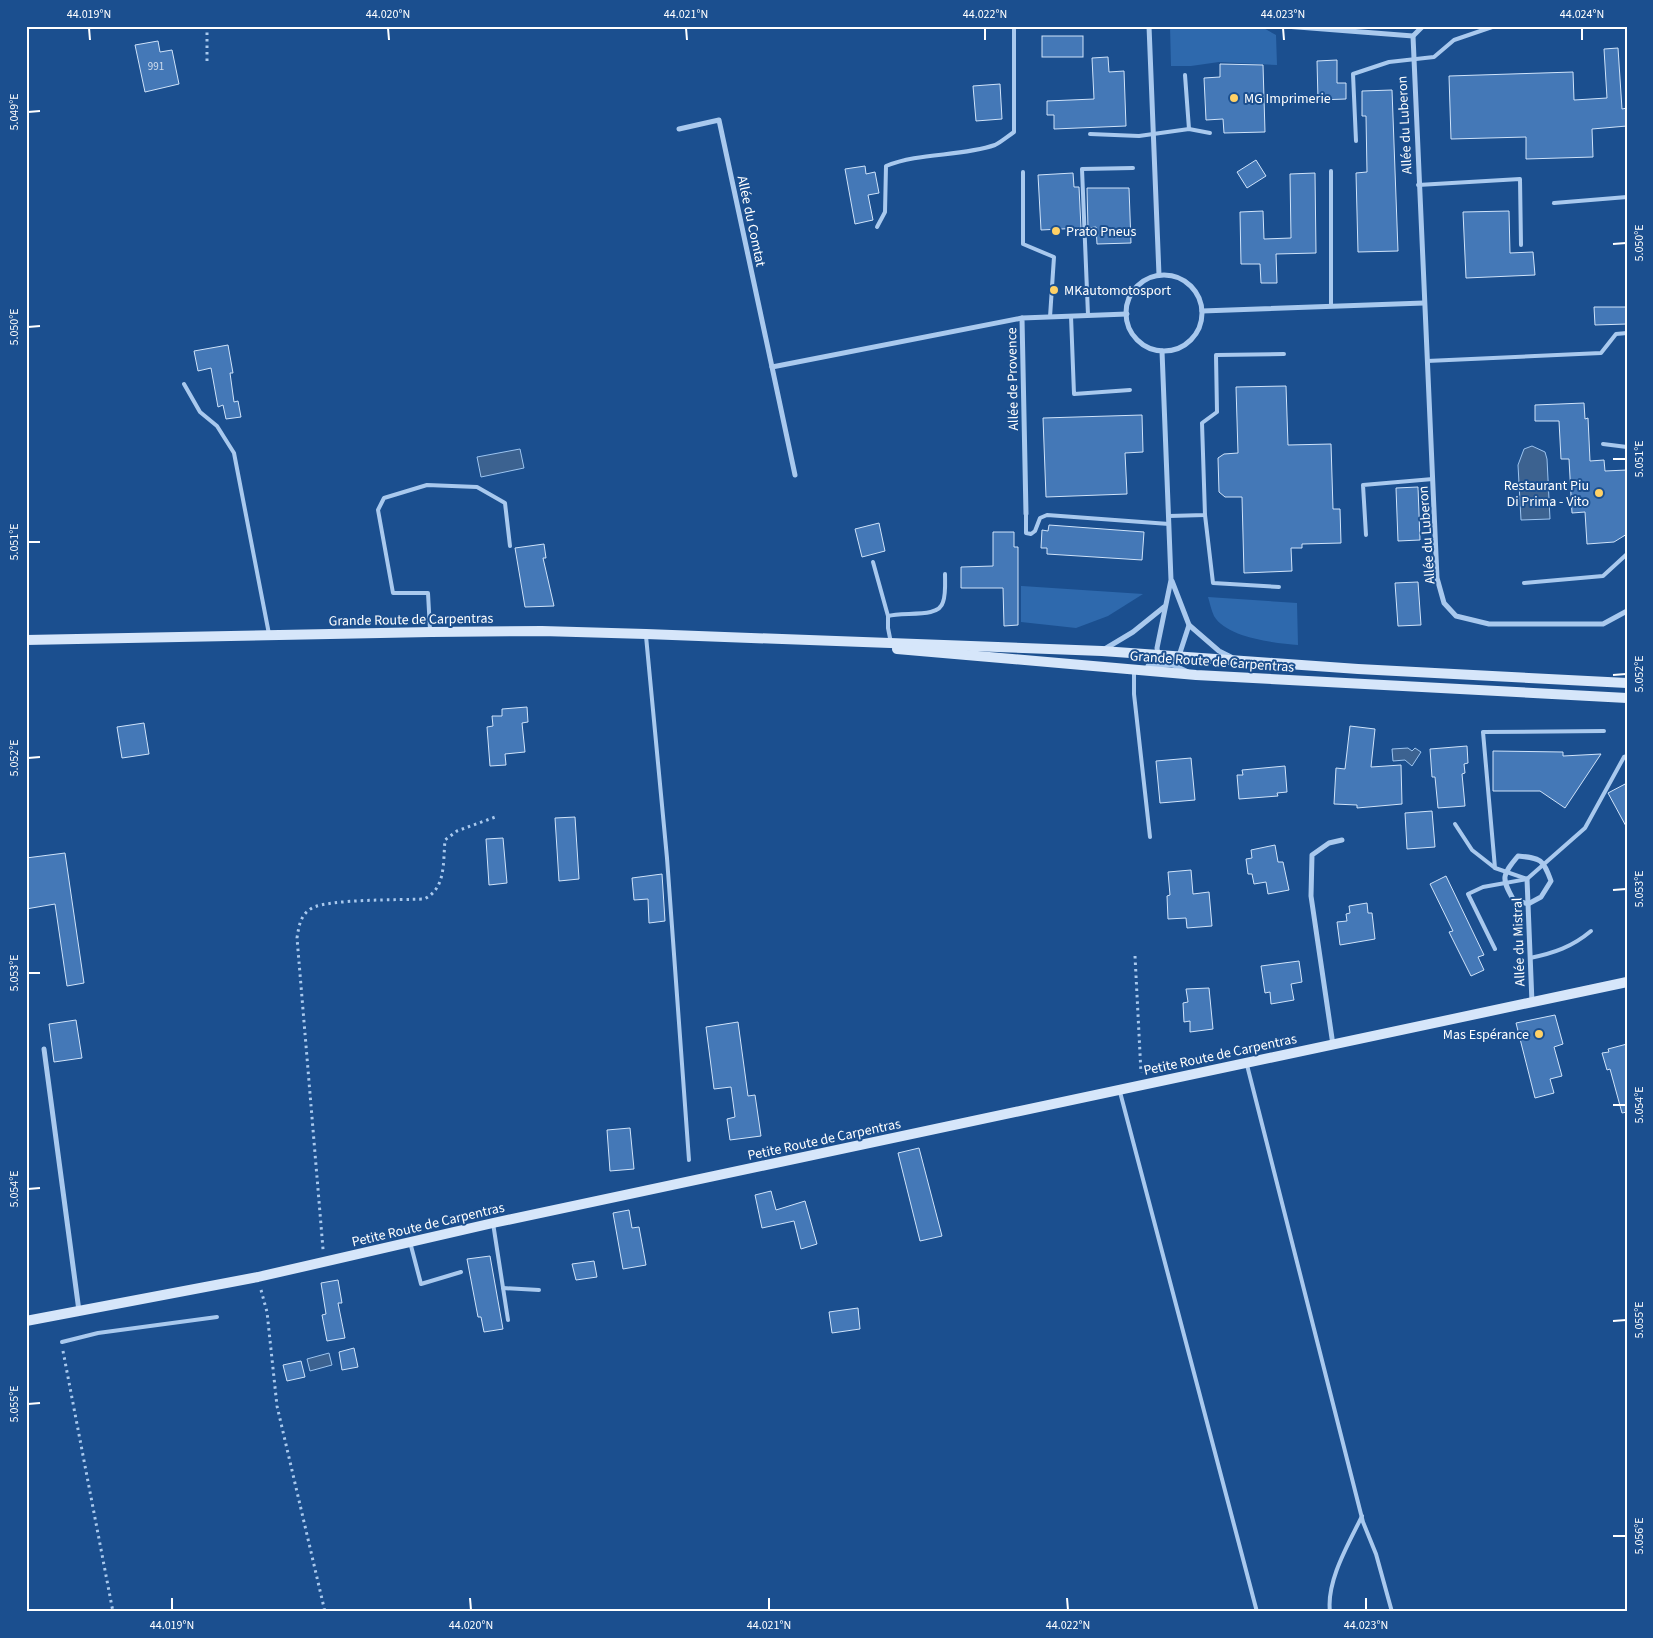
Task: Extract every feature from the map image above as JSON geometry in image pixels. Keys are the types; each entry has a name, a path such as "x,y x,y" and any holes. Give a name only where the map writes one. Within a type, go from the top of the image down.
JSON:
{"main road":[{"name":"Grande Route de Carpentras","path":"26,640 269,634 542,631 1102,651 1158,655 1176,661 1238,660 1627,684"},
{"name":"Grande Route de Carpentras","path":"797,640 1196,675 1627,698"},
{"name":"Petite Route de Carpentras","path":"26,1321 258,1277 493,1223 1627,982"}],"street":[{"path":"1149,26 1159,275"},
{"path":"1285,26 1413,36 1423,26"},
{"name":"Allée du Luberon","path":"1413,36 1412,59 1437,578 1444,603 1456,616 1489,624 1603,624 1627,611"},
{"name":"Allée du Comtat","path":"679,129 719,120 795,475"},
{"path":"1159,275 1172,275 1183,280 1193,288 1200,299 1202,311 1201,324 1195,335 1186,344 1162,351 1142,343 1129,325 1127,314 1132,293 1139,284 1159,275"},
{"path":"1202,311 1424,303"},
{"name":"Allée de Provence","path":"1026,514 1022,318 1127,314"},
{"path":"772,367 1022,318"},
{"path":"1158,655 1157,648 1164,607 1171,580 1162,351"},
{"path":"1171,580 1189,626 1219,651 1238,660"},
{"path":"1102,651 1132,632 1164,607"},
{"path":"1176,661 1189,626"},
{"path":"1109,667 1176,661 1196,675"},
{"path":"1333,1045 1312,896 1312,856 1329,843 1342,840"},
{"path":"1518,856 1535,858 1544,863 1551,881 1541,897 1528,904 1513,899 1504,883 1505,872 1518,856"},
{"name":"Allée du Mistral","path":"1527,879 1532,1003"},
{"path":"44,1049 79,1312"}],"lane":[{"path":"877,227 885,212 886,166 899,161 953,154 996,145 1014,132 1014,26"},
{"path":"1356,141 1353,74 1389,62 1434,57 1454,40 1495,26"},
{"path":"1185,75 1189,129"},
{"path":"1090,134 1139,136 1153,132 1189,129 1210,133"},
{"path":"1088,316 1082,169 1133,168"},
{"path":"1331,171 1331,306"},
{"path":"1023,172 1023,244 1054,257 1050,317"},
{"path":"1418,185 1520,179 1521,245"},
{"path":"1554,203 1627,198"},
{"path":"1071,316 1074,394 1130,390"},
{"path":"1427,361 1600,353 1616,334 1627,333"},
{"path":"1278,586 1213,583 1205,515 1202,423 1217,412 1216,355 1284,354"},
{"path":"184,384 200,412 217,426 234,453 269,634"},
{"path":"1603,444 1627,446"},
{"path":"1366,536 1363,485 1433,479"},
{"path":"431,632 428,592 393,593 378,510 384,498 427,485 477,487 505,504 510,546"},
{"path":"1026,514 1026,533 1031,534 1035,532 1040,518 1047,515 1169,524"},
{"path":"1169,516 1205,515"},
{"path":"1524,583 1603,576 1627,554"},
{"path":"873,562 888,616 891,643"},
{"path":"888,616 898,613 925,614 937,610 943,604 945,574"},
{"path":"646,634 668,858 689,1160"},
{"path":"1134,670 1134,694 1150,838"},
{"path":"1495,868 1483,732 1604,731"},
{"path":"1495,949 1468,894 1484,887 1527,879 1585,828 1624,757 1627,756"},
{"path":"1455,824 1472,850 1495,868 1527,879"},
{"path":"1530,958 1556,952 1576,944 1590,931"},
{"path":"1247,1062 1362,1516 1376,1554 1392,1612"},
{"path":"1119,1090 1257,1612"},
{"path":"493,1223 508,1320"},
{"path":"410,1242 421,1284 461,1272"},
{"path":"503,1288 538,1290"},
{"path":"62,1342 98,1333 217,1317"},
{"path":"1330,1612 1329,1605 1339,1564 1362,1516"}],"path":[{"path":"207,61 208,26"},
{"path":"325,1262 320,1224 297,938 300,919 312,908 332,903 424,900 434,895 440,884 445,840 457,831 498,816"},
{"path":"1135,956 1141,1085"},
{"path":"258,1277 267,1312 277,1406 325,1612"},
{"path":"62,1342 65,1370 113,1612"}],"shaded area":[{"path":"1170,26 1260,26 1276,35 1277,65 1219,62 1191,66 1171,66"},
{"path":"1532,446 1545,452 1547,459 1550,519 1521,520 1518,465 1524,449"},
{"path":"520,449 524,468 481,477 477,457"},
{"path":"1021,586 1143,594 1108,616 1076,628 1021,622"},
{"path":"1208,597 1297,603 1298,645 1252,638 1229,630 1214,616"},
{"path":"1408,748 1412,751 1415,748 1421,752 1412,766 1405,760 1393,761 1392,749"},
{"path":"329,1353 332,1365 310,1371 307,1359"}],"building":[{"path":"1042,36 1083,36 1083,57 1042,57"},
{"path":"158,41 160,52 172,50 179,84 145,92 135,45"},
{"path":"1618,48 1622,109 1627,108 1627,126 1592,129 1593,157 1526,159 1526,137 1451,139 1449,76 1573,72 1574,100 1607,98 1604,49"},
{"path":"1108,57 1109,72 1124,71 1126,126 1054,129 1054,115 1047,115 1047,101 1094,99 1092,58"},
{"path":"1337,60 1337,83 1346,83 1346,99 1318,100 1317,61"},
{"name":"MG Imprimerie","path":"1220,64 1263,65 1265,132 1224,133 1223,119 1206,120 1204,78 1220,77"},
{"path":"1000,84 1002,119 976,121 973,86"},
{"path":"1392,90 1398,251 1358,252 1356,173 1367,172 1366,116 1362,116 1362,91"},
{"path":"1256,160 1266,176 1247,188 1237,172"},
{"path":"865,166 866,174 875,172 879,193 868,195 873,220 855,224 845,169"},
{"path":"1073,173 1074,187 1079,187 1081,228 1041,230 1038,175"},
{"path":"1315,173 1316,253 1276,254 1277,283 1261,283 1260,264 1241,264 1240,212 1263,211 1264,239 1291,238 1290,174"},
{"path":"1087,188 1129,188 1131,243 1097,244 1096,227 1088,228"},
{"path":"1509,211 1510,253 1533,252 1535,275 1466,278 1463,212"},
{"path":"1594,307 1627,307 1627,324 1595,325"},
{"path":"228,345 233,373 230,373 234,402 238,401 241,417 226,419 223,405 218,407 211,368 198,371 194,351"},
{"path":"1286,386 1288,445 1331,444 1333,509 1340,509 1341,543 1302,544 1302,548 1291,548 1292,571 1244,573 1242,497 1225,497 1219,492 1218,458 1224,454 1238,453 1236,387"},
{"path":"1584,403 1585,419 1588,418 1590,461 1604,460 1605,471 1627,470 1627,534 1614,542 1587,544 1585,512 1572,513 1569,459 1561,459 1559,421 1535,421 1535,405"},
{"path":"1142,415 1143,452 1125,453 1127,494 1046,497 1043,418"},
{"path":"1418,487 1420,540 1398,541 1396,488"},
{"path":"879,523 885,551 862,557 855,529"},
{"path":"1049,525 1144,532 1142,560 1047,554 1047,548 1041,548 1042,530 1048,531"},
{"path":"993,532 1014,532 1014,547 1018,547 1018,625 1004,626 1003,588 961,588 961,567 993,566"},
{"path":"544,544 546,558 543,558 554,606 525,607 515,548"},
{"path":"1418,582 1421,625 1398,626 1395,583"},
{"path":"527,707 528,722 522,723 525,752 505,754 506,765 490,766 487,727 493,726 492,716 502,716 502,709"},
{"path":"144,723 149,754 122,758 117,727"},
{"path":"1350,726 1375,729 1371,767 1401,765 1402,804 1357,808 1357,805 1334,804 1336,768 1345,769"},
{"path":"1467,746 1468,763 1464,764 1465,773 1462,774 1465,806 1438,808 1435,777 1432,777 1430,749"},
{"path":"1493,751 1563,752 1563,756 1601,754 1565,808 1540,791 1493,791"},
{"path":"1191,758 1195,800 1160,803 1156,761"},
{"path":"1285,766 1287,792 1277,793 1278,796 1239,799 1237,775 1243,775 1242,770"},
{"path":"1627,783 1627,828 1608,793"},
{"path":"1432,811 1435,847 1407,849 1405,813"},
{"path":"575,817 579,879 559,881 555,818"},
{"path":"503,838 507,883 489,885 486,839"},
{"path":"1275,845 1278,862 1283,862 1289,890 1268,894 1266,882 1254,884 1252,874 1248,874 1246,859 1252,858 1251,850"},
{"path":"65,853 84,983 67,986 55,904 26,909 26,858"},
{"path":"1191,870 1193,894 1209,892 1212,926 1187,928 1186,918 1168,919 1167,896 1170,895 1168,872"},
{"path":"662,874 665,921 649,923 648,899 634,900 632,878"},
{"path":"1446,876 1484,955 1478,957 1484,970 1471,976 1449,932 1453,931 1430,884"},
{"path":"1367,903 1368,913 1372,913 1375,939 1340,945 1337,922 1347,921 1346,914 1350,913 1349,906"},
{"path":"1299,961 1302,982 1291,984 1294,1000 1271,1004 1270,992 1265,993 1261,966"},
{"path":"1209,988 1213,1029 1190,1032 1190,1021 1184,1022 1183,1003 1188,1002 1186,989"},
{"path":"1555,1015 1563,1044 1554,1047 1562,1076 1550,1079 1554,1093 1535,1098 1516,1023"},
{"path":"76,1020 82,1058 54,1062 49,1024"},
{"path":"738,1022 748,1096 755,1095 761,1136 730,1140 727,1119 735,1117 731,1087 714,1089 706,1027"},
{"path":"1627,1044 1627,1112 1622,1113 1610,1069 1607,1070 1602,1053 1609,1052 1608,1049"},
{"path":"630,1128 634,1169 610,1171 607,1130"},
{"path":"919,1148 942,1236 920,1241 898,1153"},
{"path":"771,1191 776,1210 805,1201 817,1244 801,1249 794,1221 762,1228 755,1195"},
{"path":"629,1210 632,1228 639,1227 646,1265 623,1269 613,1213"},
{"path":"490,1256 503,1329 484,1332 481,1317 478,1317 467,1259"},
{"path":"594,1261 597,1277 576,1280 572,1264"},
{"path":"338,1280 342,1303 338,1303 345,1338 327,1341 322,1315 326,1314 321,1283"},
{"path":"858,1308 860,1329 832,1333 829,1312"},
{"path":"354,1348 358,1367 342,1370 339,1352"},
{"path":"301,1361 305,1377 287,1381 283,1365"}],"place":[{"name":"MG Imprimerie","path":"1234,98"},
{"name":"Prato Pneus","path":"1056,231"},
{"name":"MKautomotosport","path":"1054,290"},
{"name":"Restaurant Piu Di Prima - Vito","path":"1599,493"},
{"name":"Mas Espérance","path":"1539,1034"}]}
